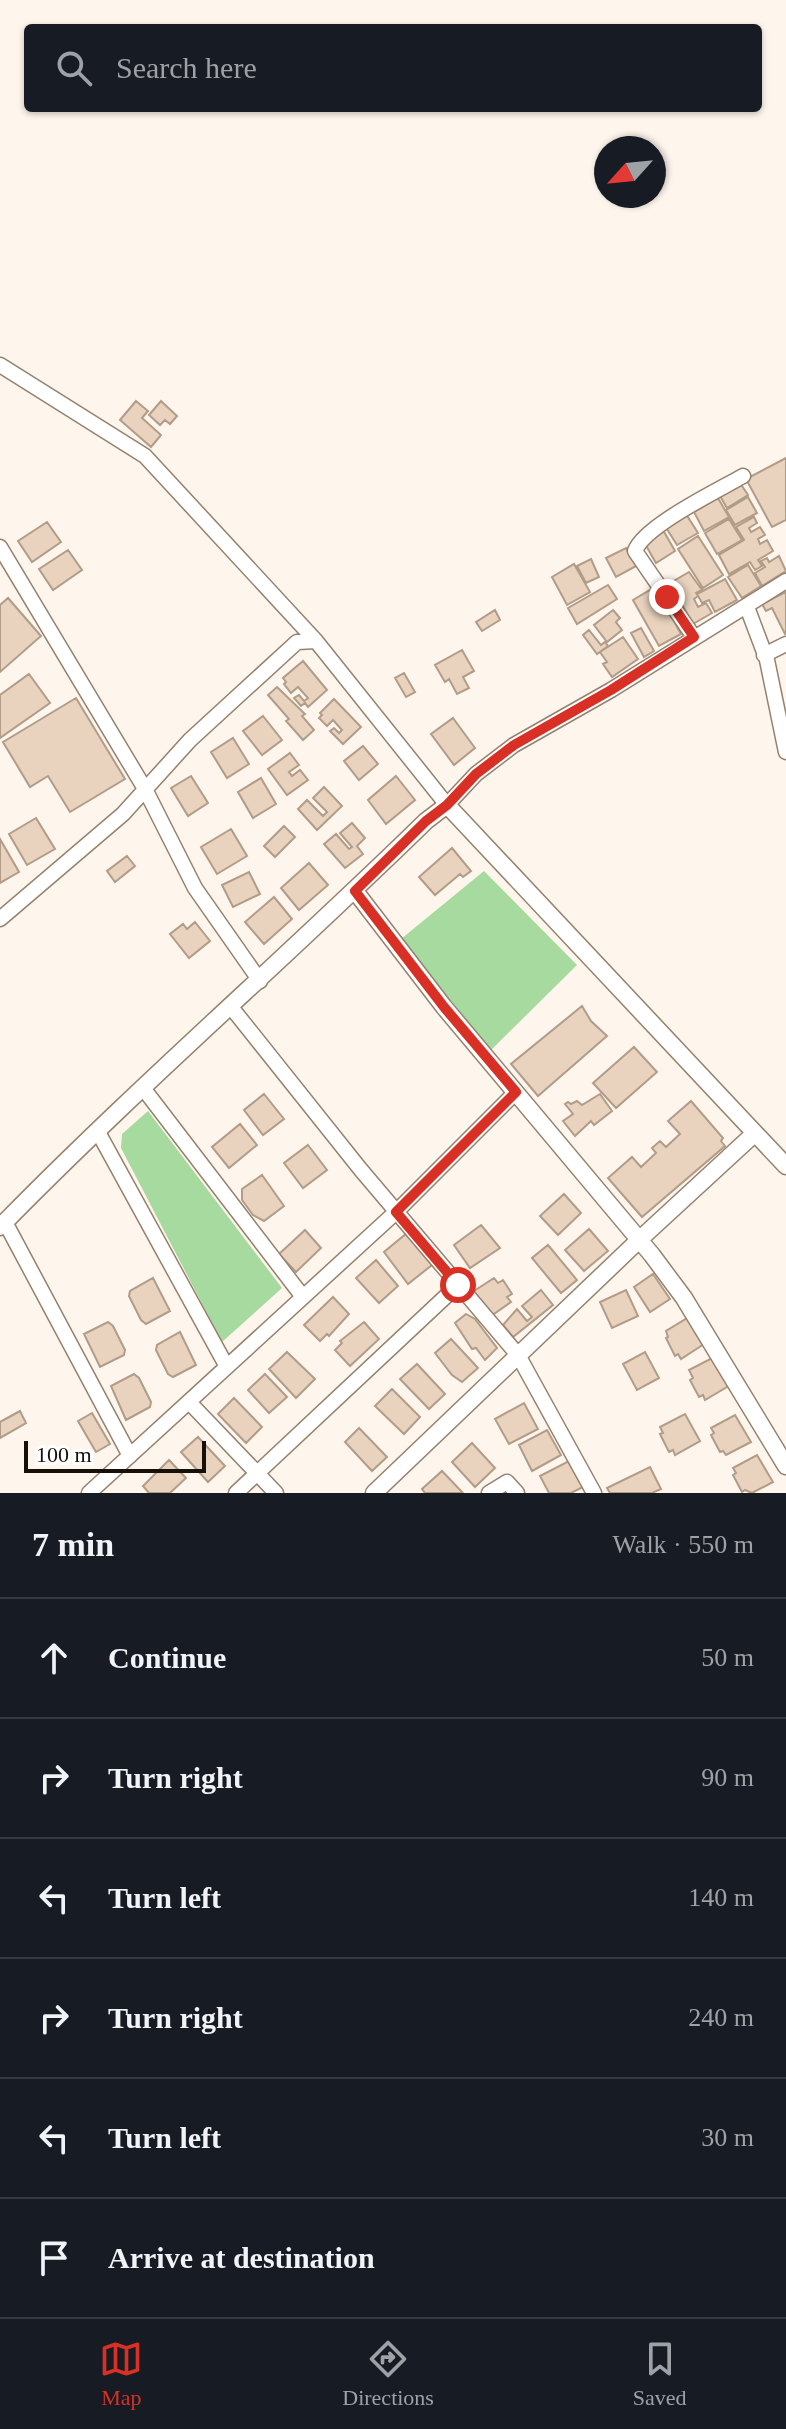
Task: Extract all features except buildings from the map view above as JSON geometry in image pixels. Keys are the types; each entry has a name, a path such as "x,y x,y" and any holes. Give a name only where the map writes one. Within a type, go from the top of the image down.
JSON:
{"street":[{"path":"0,365 145,456 316,641 447,805 786,1166"},
{"path":"694,637 635,551 641,540 685,508 743,476"},
{"path":"0,547 145,789 195,888 260,981"},
{"path":"130,1456 3,1225 143,1088 260,981 426,821 447,805 476,774 514,745 611,690 786,581"},
{"path":"747,607 764,655 786,752"},
{"path":"0,919 123,814 190,740 297,642 316,641"},
{"path":"764,655 786,644"},
{"path":"355,891 444,1007 684,1298 786,1466"},
{"path":"231,1007 396,1212 518,1355 594,1493"},
{"path":"143,1088 303,1297"},
{"path":"89,1493 396,1212 516,1092"},
{"path":"98,1132 227,1367"},
{"path":"374,1493 754,1134"},
{"path":"236,1493 458,1285"},
{"path":"189,1402 276,1493"},
{"path":"489,1493 507,1482 517,1493"}],"green space":[{"path":"484,871 577,965 491,1050 401,939"},
{"path":"148,1111 282,1288 222,1342 121,1148 122,1134"}],"route":[{"path":"458,1285 396,1212 516,1092 444,1007 355,891 476,774 514,745 611,690 694,637 667,597"}]}
